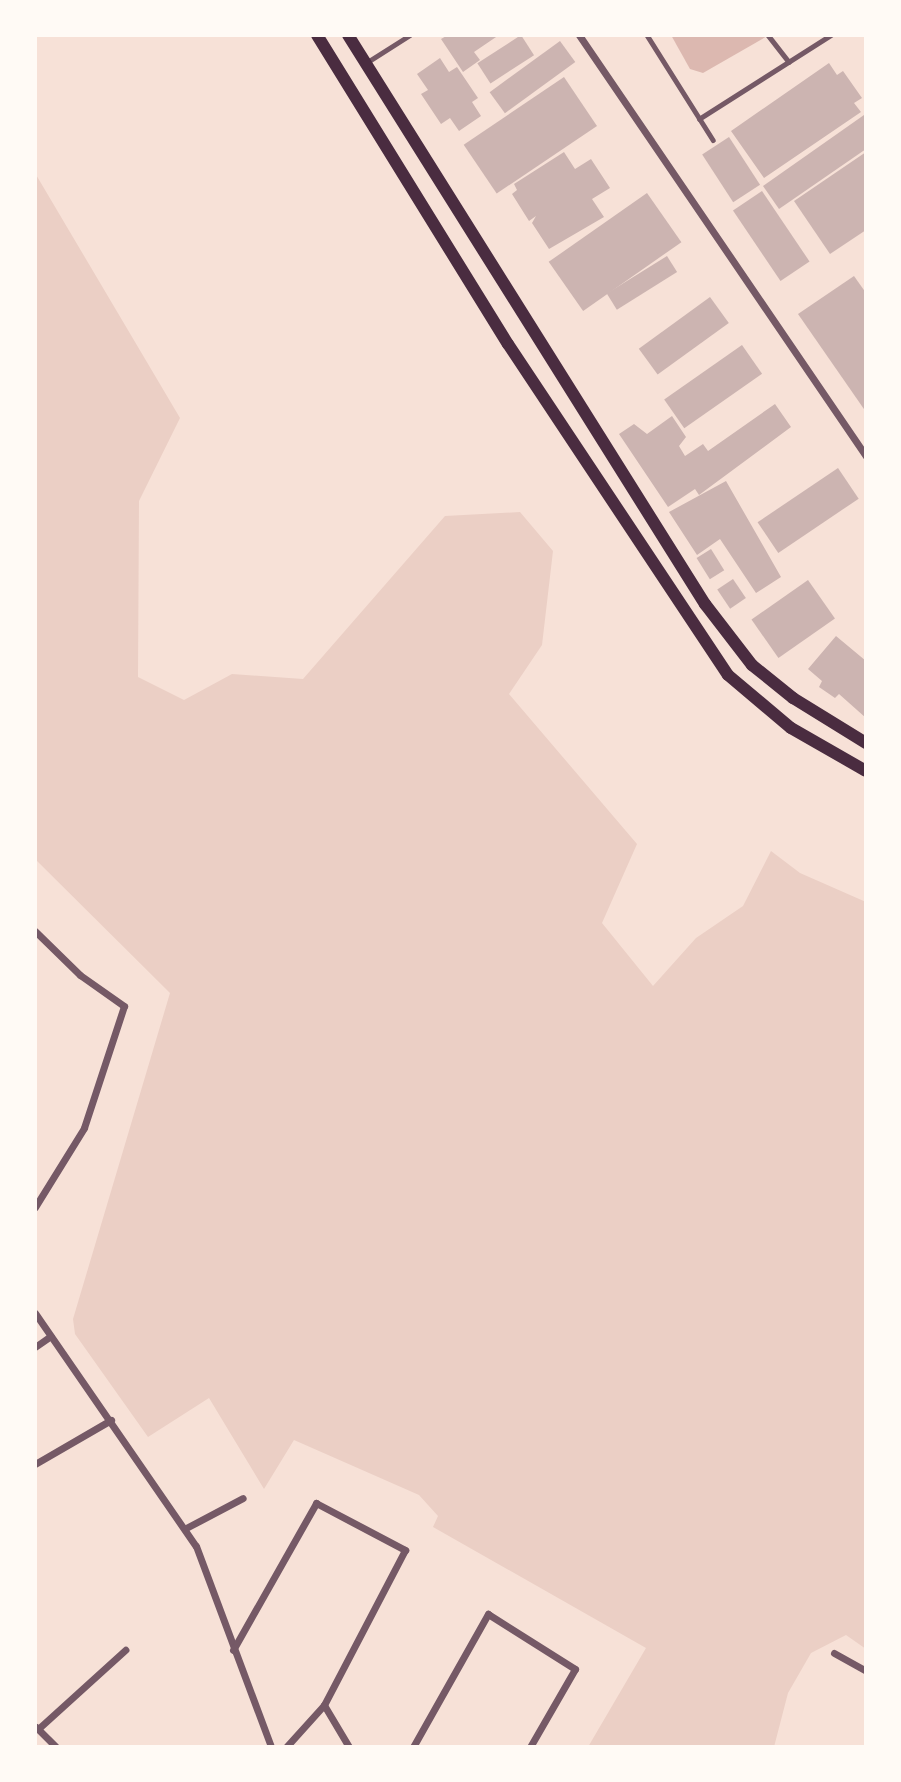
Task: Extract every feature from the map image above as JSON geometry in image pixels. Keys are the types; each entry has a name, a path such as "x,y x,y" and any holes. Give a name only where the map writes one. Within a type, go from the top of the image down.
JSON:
{"main road":[{"path":"317,35 508,344 728,675 791,728 866,771"},
{"path":"348,35 705,604 752,665 793,698 866,743"},
{"path":"344,77 366,63"}],"street":[{"path":"579,35 866,456"},
{"path":"35,931 80,975 124,1006 84,1128 35,1207"},
{"path":"35,1313 186,1528 271,1747"},
{"path":"35,1347 51,1336"},
{"path":"35,1464 111,1420"},
{"path":"186,1528 243,1498"},
{"path":"233,1650 316,1503 405,1550 324,1706 286,1747"},
{"path":"413,1747 488,1614 575,1669 530,1747"},
{"path":"56,1747 36,1728 125,1650"},
{"path":"834,1653 866,1671"},
{"path":"324,1706 349,1747"}],"lane":[{"path":"366,63 410,35"},
{"path":"647,35 713,140"},
{"path":"768,35 789,62"},
{"path":"699,119 831,35"}],"shaded area":[{"path":"671,35 769,35 703,73 690,69"},
{"path":"35,173 180,418 139,501 138,677 184,700 232,674 303,679 445,516 520,512 553,551 542,645 509,694 637,844 602,923 653,986 696,938 743,906 771,851 800,873 866,902 866,1649 846,1635 811,1653 788,1693 774,1747 588,1747 646,1648 433,1527 438,1516 419,1495 294,1440 264,1489 209,1398 148,1437 75,1334 73,1319 170,993 35,859"}],"building":[{"path":"448,35 499,35 474,52 480,60 463,72 441,39"},
{"path":"521,35 534,55 490,83 477,63"},
{"path":"560,41 575,62 505,113 490,92"},
{"path":"440,58 449,72 457,67 478,98 472,102 481,116 459,131 450,118 441,124 421,94 428,90 417,74"},
{"path":"829,63 837,75 843,71 862,98 854,103 861,112 764,178 731,131"},
{"path":"564,77 597,126 497,194 464,145"},
{"path":"864,115 866,149 779,209 763,186"},
{"path":"729,137 760,185 733,202 702,154"},
{"path":"564,152 575,169 591,159 610,188 592,199 604,217 549,249 532,223 536,216 529,221 512,194 517,190 514,184"},
{"path":"866,152 866,230 830,254 794,201"},
{"path":"762,191 810,261 781,281 733,211"},
{"path":"647,193 681,242 583,311 549,262"},
{"path":"667,256 677,272 617,310 607,294"},
{"path":"854,276 866,293 866,412 798,314"},
{"path":"710,297 729,323 658,375 639,349"},
{"path":"742,345 762,374 684,428 664,399"},
{"path":"775,404 791,427 699,495 695,489 668,507 619,434 634,424 647,434 672,416 686,437 679,446 685,456 703,444 708,451"},
{"path":"838,468 859,499 778,553 758,522"},
{"path":"726,481 781,577 756,593 720,539 697,555 669,512"},
{"path":"711,549 724,570 710,579 697,558"},
{"path":"733,579 746,598 730,609 717,590"},
{"path":"808,580 835,619 778,658 751,620"},
{"path":"836,636 866,661 866,718 839,694 835,698 819,687 822,681 808,669"}]}
